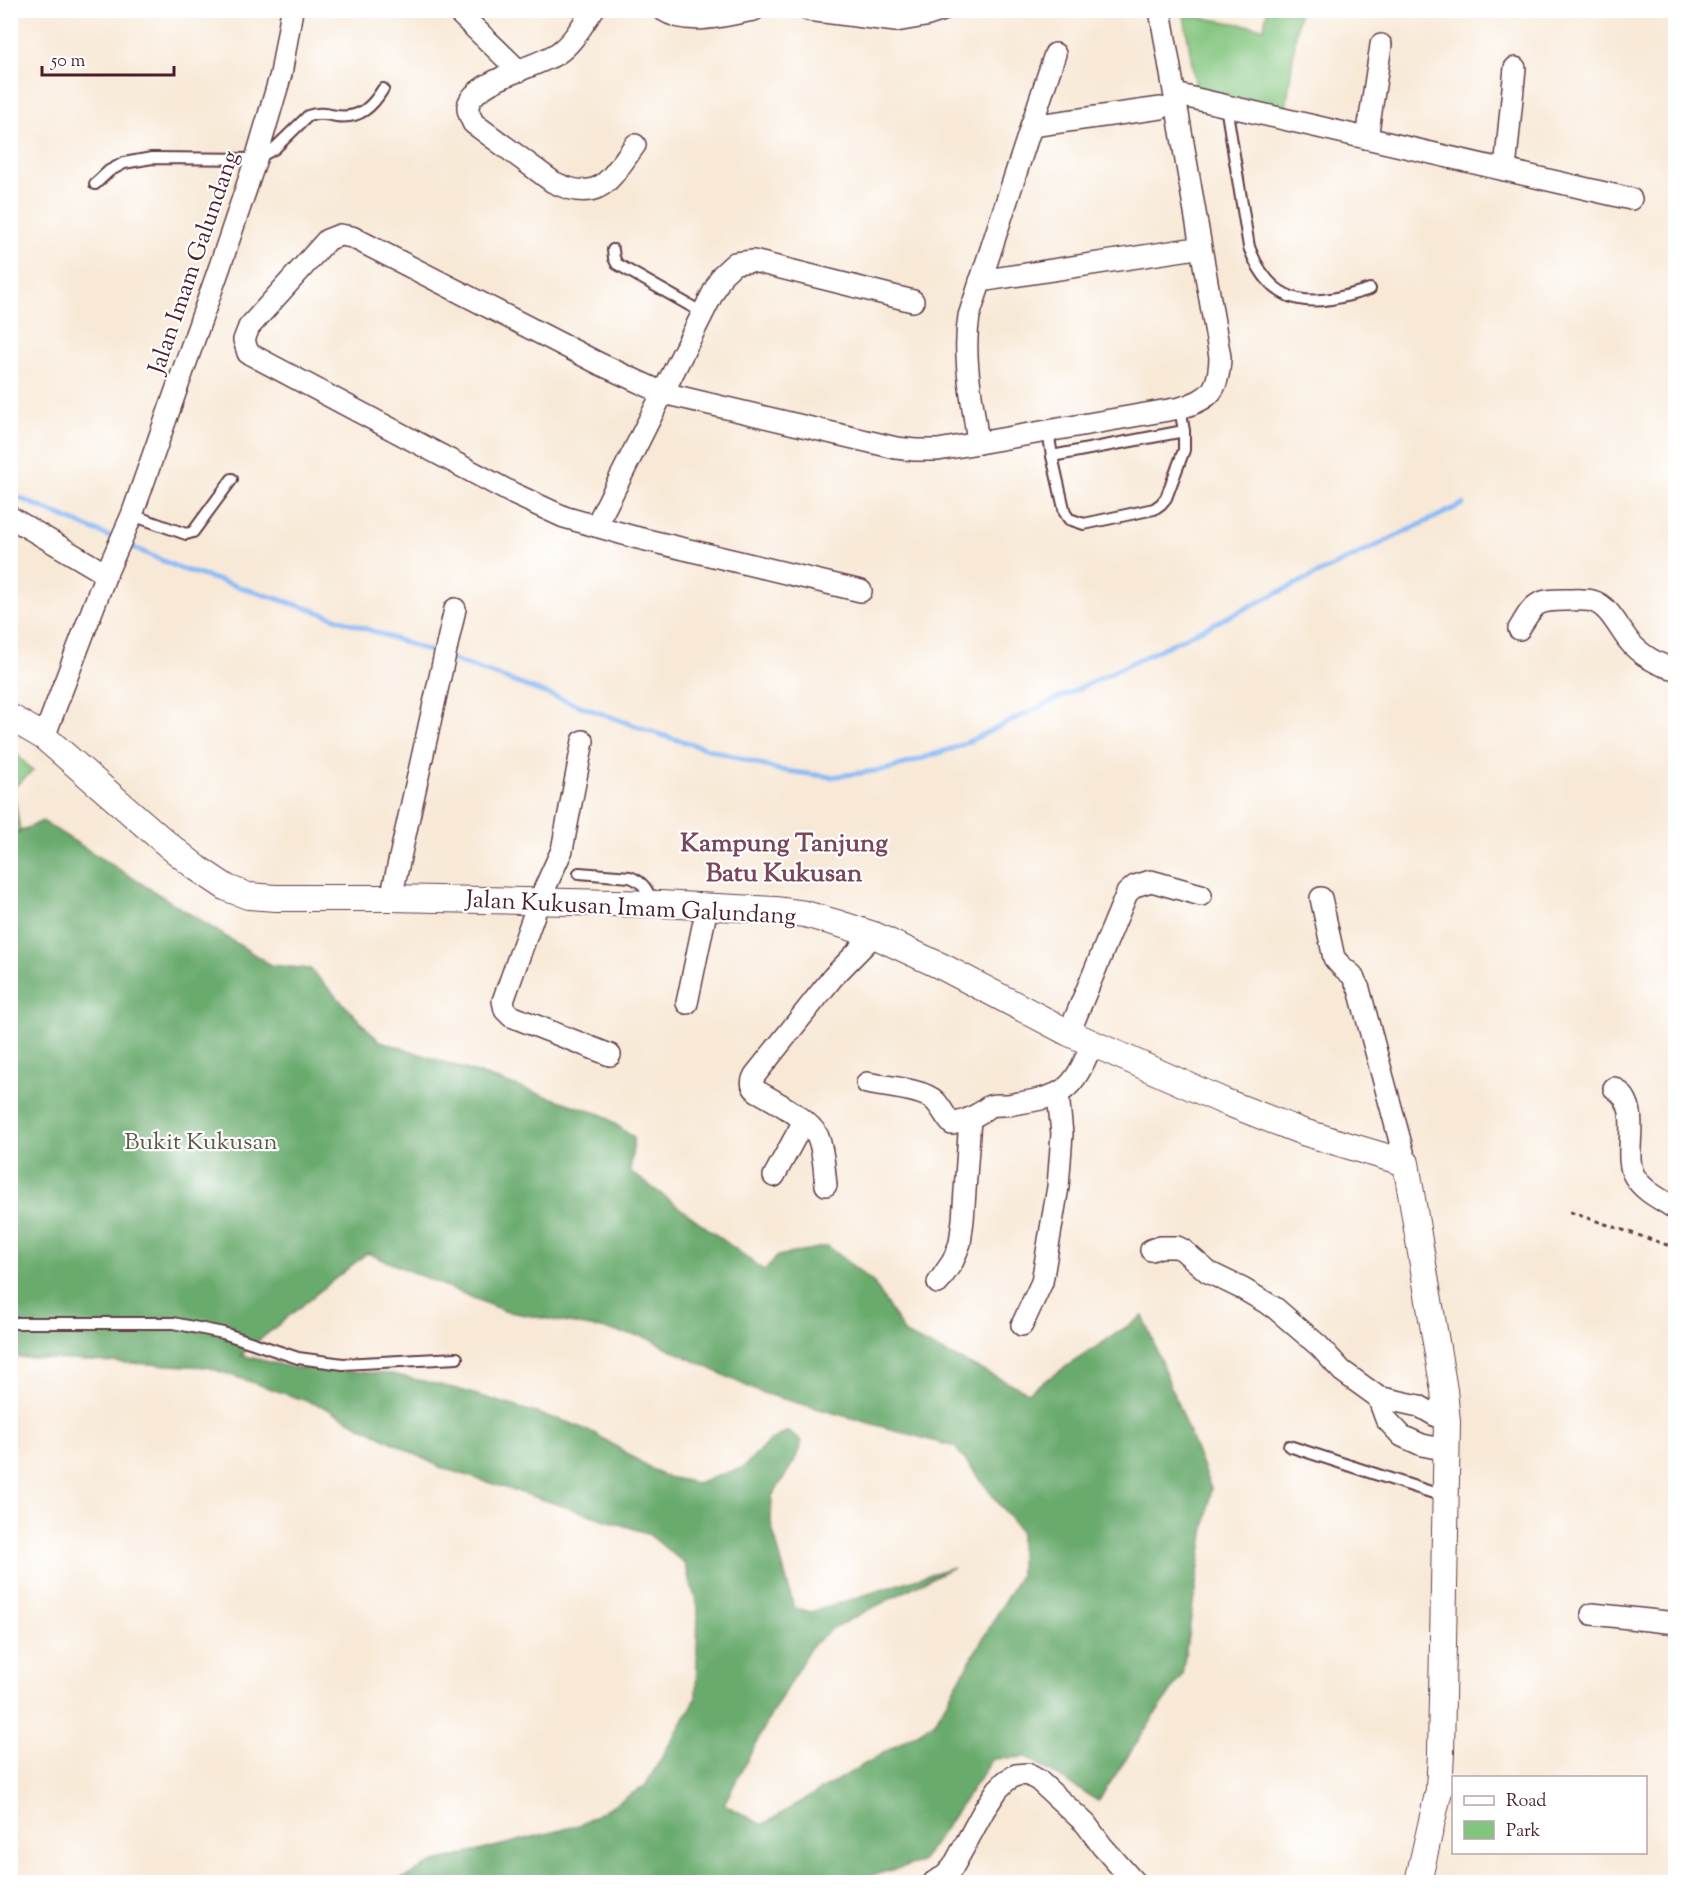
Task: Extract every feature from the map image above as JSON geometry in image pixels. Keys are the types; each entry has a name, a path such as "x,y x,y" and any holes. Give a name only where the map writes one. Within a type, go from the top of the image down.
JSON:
{"street":[{"name":"Jalan Imam Galundang","path":"44,737 129,520 217,276 256,159 281,74 292,10"},
{"path":"456,10 519,71"},
{"path":"593,10 567,46 543,61 480,88 468,104 468,112 473,123 553,182 582,192 597,189 608,181 635,145"},
{"path":"663,10 670,15 697,19 754,10"},
{"path":"808,10 896,21 926,16 943,10"},
{"path":"861,591 634,537 564,517 514,494 248,353 244,340 249,327 327,240 340,235 352,237 600,364 663,393 896,448 938,450 978,444 1180,408 1199,402 1214,390 1219,375 1220,357 1168,101 1160,10"},
{"path":"1367,138 1381,45"},
{"path":"978,444 966,351 969,316 1055,54"},
{"path":"1505,170 1515,68"},
{"path":"1031,126 1168,101 1226,106 1631,199"},
{"path":"981,281 1190,249"},
{"path":"596,526 722,276 735,263 753,261 913,302"},
{"path":"10,517 108,569"},
{"path":"1519,629 1532,608 1546,600 1594,601 1606,609 1630,643 1649,658 1668,668 1676,669"},
{"path":"390,898 455,609"},
{"name":"Jalan Kukusan Imam Galundang","path":"10,717 44,737 166,844 197,868 226,888 248,896 653,904 775,910 805,915 874,936 945,968 1092,1044 1224,1101 1293,1128 1406,1163"},
{"path":"583,741 562,850 539,901 503,1001 505,1010 512,1016 610,1055"},
{"path":"1069,1033 1127,893 1135,886 1151,881 1201,895"},
{"path":"1321,898 1334,958 1352,975 1359,989 1406,1163 1444,1390 1447,1450 1441,1753 1439,1790 1418,1882"},
{"path":"687,1004 707,907"},
{"path":"826,1185 823,1157 817,1135 804,1121 753,1087 753,1079 833,977 874,936"},
{"path":"867,1083 918,1092 928,1096 936,1102 952,1124 970,1119 989,1107 1044,1099 1058,1094 1070,1085 1092,1044"},
{"path":"1614,1088 1626,1099 1628,1105 1633,1174 1644,1188 1676,1209"},
{"path":"1022,1325 1042,1282 1058,1187 1062,1134 1058,1094"},
{"path":"938,1283 953,1261 960,1243 970,1119"},
{"path":"774,1176 804,1121"},
{"path":"1151,1250 1160,1247 1177,1247 1208,1272 1275,1308 1319,1346 1342,1371 1378,1397 1419,1406 1447,1422"},
{"path":"1378,1397 1386,1419 1401,1436 1422,1445 1447,1450"},
{"path":"1592,1614 1676,1623"},
{"path":"934,1882 945,1876 953,1867 998,1789 1016,1775 1027,1774 1038,1780 1086,1824 1134,1882"}],"lane":[{"path":"95,184 109,171 124,164 152,158 256,159 274,149 308,116 315,113 340,116 360,113 374,104 383,89"},
{"path":"1226,106 1249,247 1270,284 1280,292 1294,298 1311,301 1340,298 1370,290"},
{"path":"613,250 617,264 703,313"},
{"path":"1048,431 1065,513 1069,519 1084,524 1154,509 1166,498 1184,450 1184,431 1180,408"},
{"path":"1052,456 1184,431"},
{"path":"129,520 190,534 194,532 232,479"},
{"path":"579,873 630,877 638,880 646,887 653,904"},
{"path":"10,1323 173,1323 223,1333 298,1358 343,1364 457,1358"},
{"path":"1289,1446 1446,1497"}],"path":[{"path":"1570,1212 1676,1248"}],"green space":[{"path":"1267,11 1299,11 1286,109 1196,88 1184,15 1264,28"},
{"path":"11,749 33,771 13,788 20,831 11,836"},
{"name":"Bukit Kukusan","path":"42,821 271,965 310,969 378,1040 603,1115 634,1138 630,1171 764,1270 778,1256 828,1246 874,1283 905,1334 1028,1392 1143,1316 1211,1489 1182,1675 1098,1801 1026,1757 993,1759 921,1862 848,1882 396,1882 432,1863 580,1825 645,1786 696,1699 698,1607 684,1563 647,1533 440,1467 324,1407 207,1367 11,1357 11,836","holes":["367,1253 504,1311 645,1337 759,1392 955,1447 1020,1531 1020,1575 934,1723 762,1825 724,1804 772,1713 810,1648 831,1629 953,1567 811,1612 794,1608 771,1523 772,1496 795,1460 802,1442 788,1431 769,1441 744,1467 697,1483 663,1476 596,1434 570,1423 457,1389 392,1374 290,1367 241,1355"]}],"waterway":[{"path":"10,491 17,497 115,539"},
{"path":"448,658 661,735 779,770 831,777 889,769 957,747 1463,504"},
{"path":"123,543 179,568 316,611 440,655"}],"district":[{"name":"Kampung Tanjung Batu Kukusan","path":"784,857"}]}
